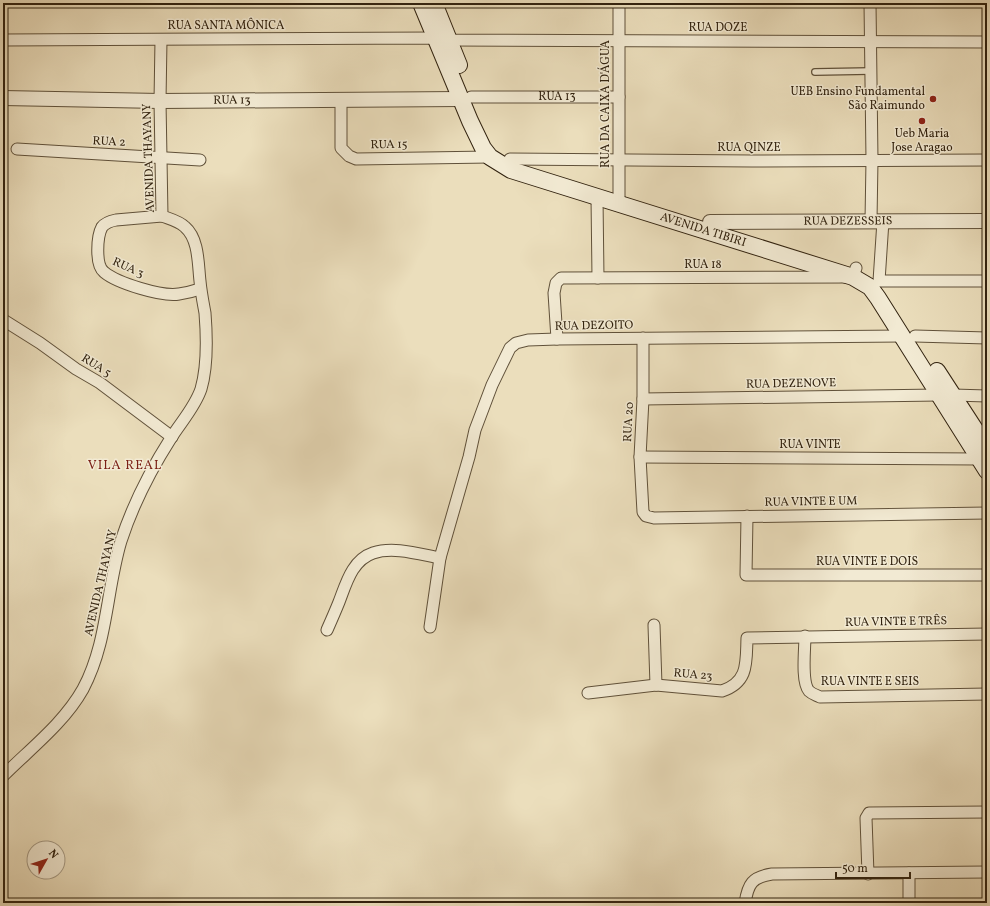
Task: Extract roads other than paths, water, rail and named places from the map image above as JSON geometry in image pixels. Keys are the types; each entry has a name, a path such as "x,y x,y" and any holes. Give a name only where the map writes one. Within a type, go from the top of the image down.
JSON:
{"main road":[{"name":"AVENIDA TIBIRI","path":"421,3 442,39 466,98 481,143 490,157 511,170 597,197 619,199 710,222 855,272 873,291 908,336"},
{"name":"AVENIDA TIBIRI","path":"434,3 442,39"},
{"name":"AVENIDA TIBIRI","path":"466,98 493,144 500,152 510,159 619,199 855,272 870,275 879,281 908,336 971,435 984,459"}],"street":[{"name":"RUA DA CAIXA D'ÁGUA","path":"619,3 619,199"},
{"path":"870,3 872,160 877,221 879,281 987,281"},
{"name":"RUA SANTA MÔNICA","path":"3,40 442,39"},
{"name":"RUA DOZE","path":"442,39 987,42"},
{"name":"AVENIDA THAYANY","path":"3,776 65,715 82,690 91,672 102,638 121,543 135,502 152,469 191,410 200,390 204,373 206,330 196,247 185,226 162,216 160,101 161,40"},
{"name":"RUA 13","path":"3,98 160,101 619,97"},
{"name":"RUA 15","path":"341,99 341,148 349,156 356,158 490,157"},
{"name":"RUA 2","path":"17,149 200,160"},
{"name":"RUA QINZE","path":"510,159 987,160"},
{"path":"597,197 598,278"},
{"name":"RUA 3","path":"162,216 116,220 105,225 102,228 98,248 98,262 101,269 111,277 160,294 179,295 200,289"},
{"name":"RUA DEZESSEIS","path":"710,222 987,220"},
{"name":"RUA 18","path":"557,339 554,293 556,283 562,278 855,272"},
{"name":"RUA 5","path":"5,320 76,369 100,383 172,437"},
{"name":"RUA DEZOITO","path":"430,627 440,558 475,430 503,360 510,348 516,343 528,340 643,338 908,336 987,338"},
{"name":"RUA 20","path":"643,338 643,399 640,457 643,506"},
{"name":"RUA DEZENOVE","path":"643,399 946,395 987,396"},
{"name":"RUA VINTE","path":"640,457 984,459"},
{"name":"RUA VINTE E UM","path":"643,506 644,514 654,518 987,513"},
{"name":"RUA VINTE E DOIS","path":"747,516 746,575 987,575"},
{"path":"327,630 349,577 355,567 368,556 373,553 388,551 415,553 440,558"},
{"path":"654,625 656,685"},
{"name":"RUA VINTE E TRÊS","path":"805,636 987,634"},
{"name":"RUA 23","path":"588,693 656,685 722,691 734,686 740,681 743,675 747,638 805,636"},
{"name":"RUA VINTE E SEIS","path":"805,636 805,682 810,692 820,697 987,694"},
{"path":"868,874 866,818 870,813 987,812"},
{"path":"745,903 747,890 751,884 757,878 765,875 987,872"},
{"path":"909,873 909,903"}],"lane":[{"path":"815,72 870,71"}],"place":[{"name":"UEB Ensino Fundamental São Raimundo","path":"933,99"},
{"name":"Ueb Maria Jose Aragao","path":"922,121"}],"district":[{"name":"VILA REAL","path":"125,466"}]}
